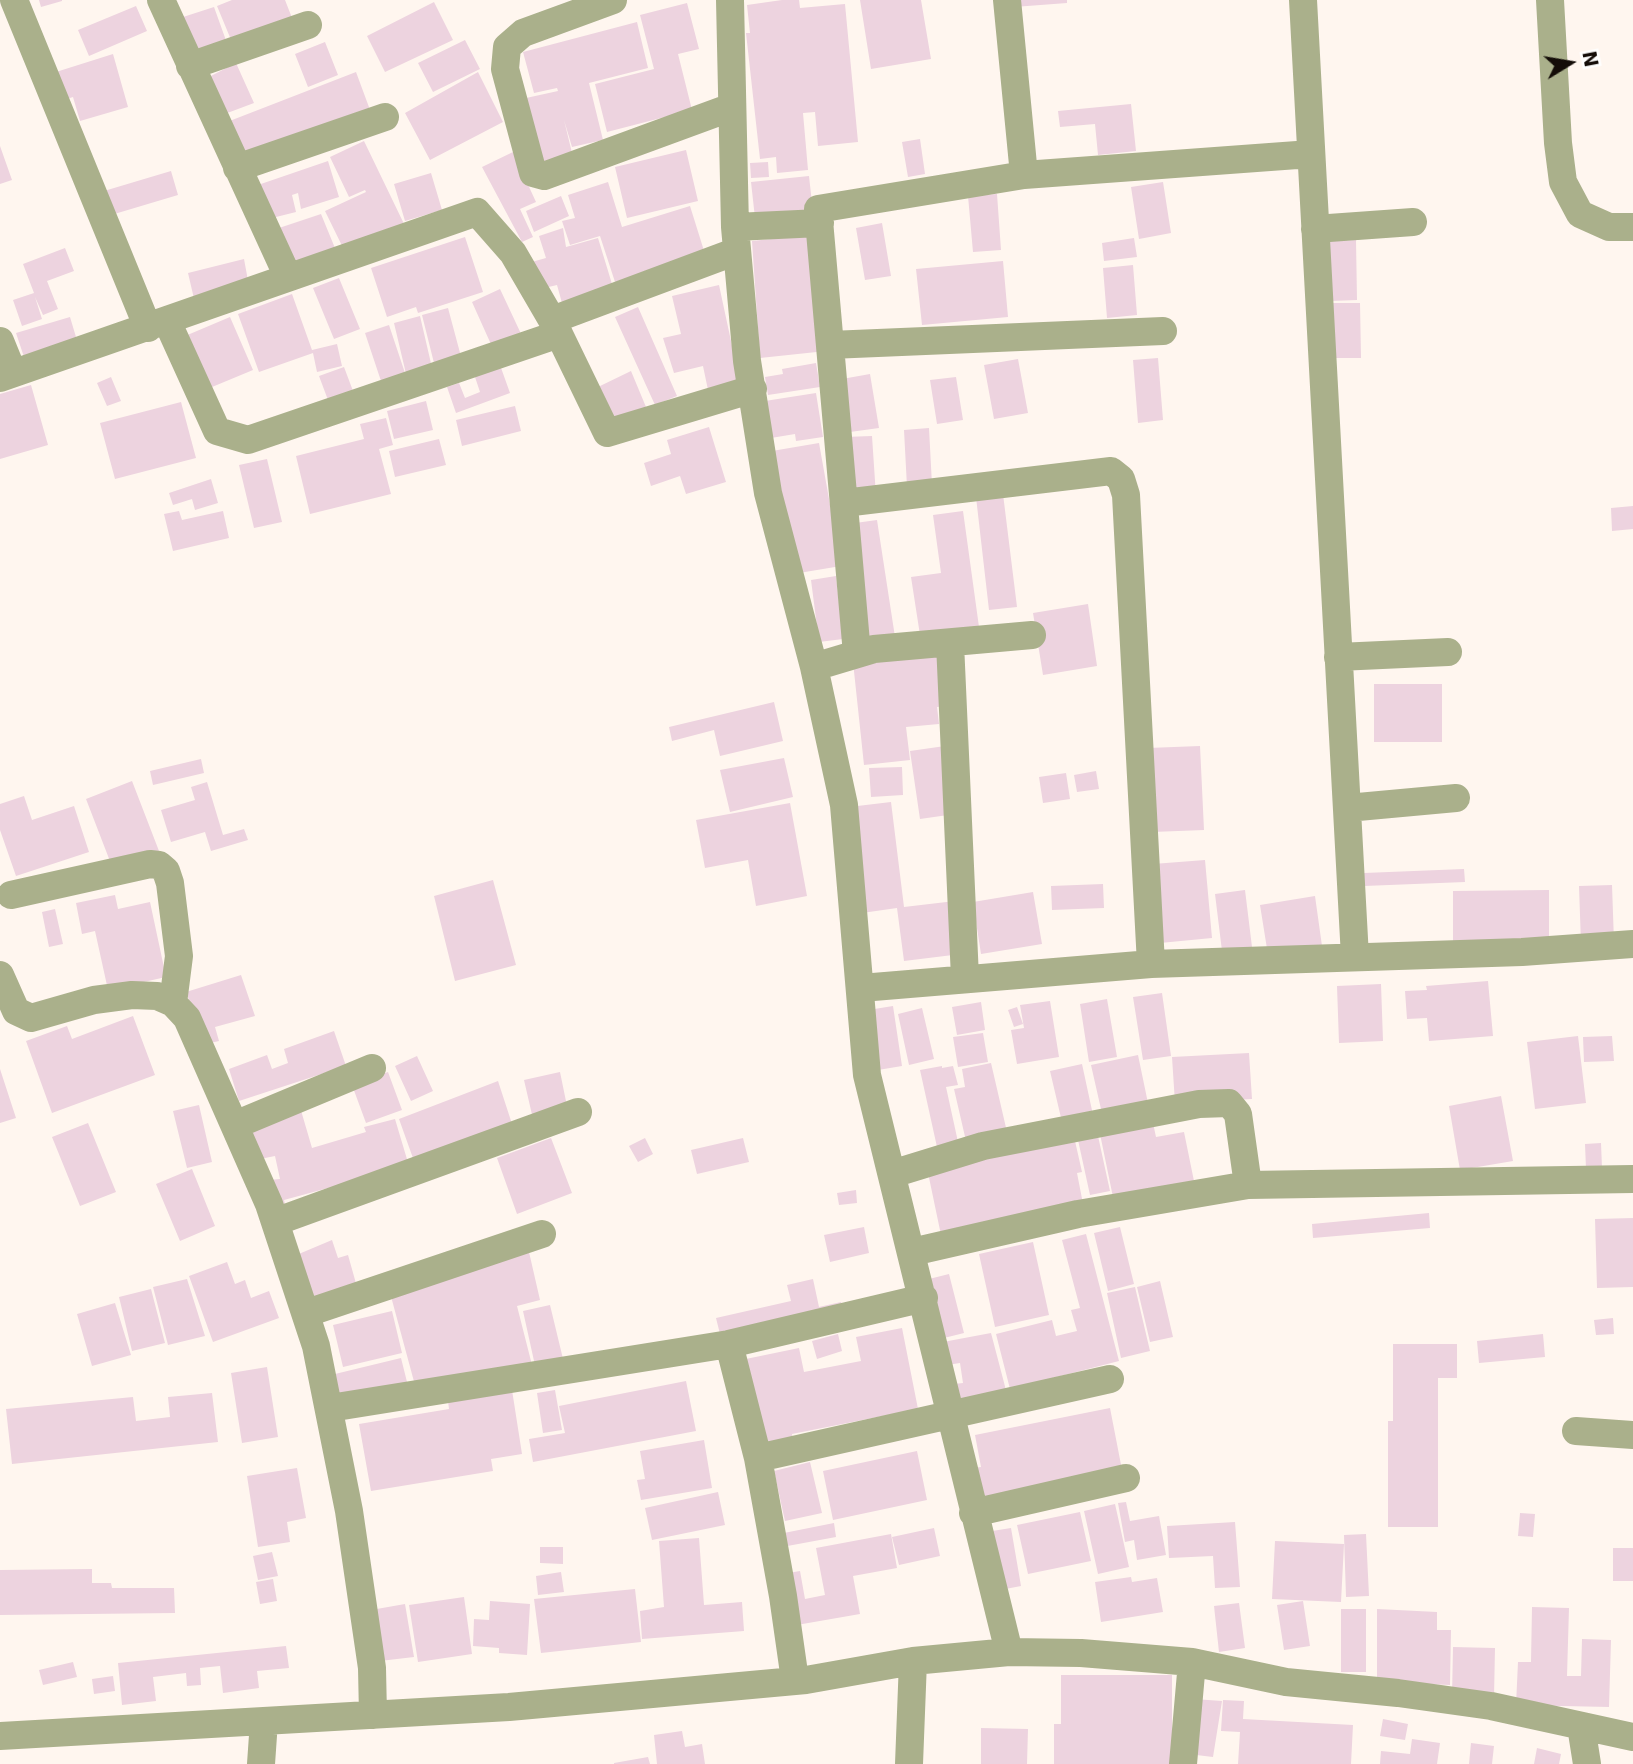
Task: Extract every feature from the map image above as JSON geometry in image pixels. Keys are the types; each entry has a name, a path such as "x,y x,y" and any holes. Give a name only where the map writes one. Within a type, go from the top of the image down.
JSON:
{"street":[{"path":"14,0 157,324 217,431 248,440 555,327 736,239 820,223"},
{"path":"161,0 288,277"},
{"path":"613,0 523,33 507,47 505,69 533,173 544,176 554,173 732,107"},
{"path":"730,0 736,239 747,361 768,493 814,667 844,805 867,1076 1009,1652"},
{"path":"1007,0 1024,175"},
{"path":"1303,0 1355,957"},
{"path":"1550,0 1558,143 1563,182 1580,214 1609,227 1633,227"},
{"path":"190,65 308,24"},
{"path":"237,168 384,117"},
{"path":"857,654 818,209 1024,175 1311,154"},
{"path":"0,341 7,376 477,212 513,253 555,327 607,433 753,388"},
{"path":"1315,229 1413,222"},
{"path":"830,345 1163,331"},
{"path":"844,503 1111,471 1121,480 1126,509 1151,964"},
{"path":"814,667 874,649 1032,635"},
{"path":"950,642 965,978"},
{"path":"1338,657 1448,652"},
{"path":"1347,807 1456,798"},
{"path":"11,895 150,864 159,865 166,871 170,883 179,956 173,1003"},
{"path":"861,988 1151,964 1522,952 1633,944"},
{"path":"0,975 16,1011 31,1018 94,1000 132,995 157,996 173,1003 187,1018 275,1222 307,1313 330,1408 349,1511 372,1668 373,1715"},
{"path":"235,1125 372,1068"},
{"path":"892,1174 983,1146 1199,1104 1229,1103 1238,1114 1248,1185"},
{"path":"275,1222 578,1112"},
{"path":"912,1252 1078,1214 1248,1185 1633,1179"},
{"path":"307,1313 542,1234"},
{"path":"330,1408 729,1344 923,1298"},
{"path":"729,1344 758,1458 795,1681"},
{"path":"758,1458 1110,1378"},
{"path":"1576,1431 1633,1435"},
{"path":"973,1513 1126,1478"},
{"path":"0,1736 509,1707 795,1681 913,1661 1009,1652 1082,1653 1192,1662 1286,1682 1398,1693 1490,1706 1633,1737"},
{"path":"909,1764 913,1661"},
{"path":"1183,1764 1192,1662"},
{"path":"261,1764 264,1721"},
{"path":"1581,1726 1587,1764"}],"building":[{"path":"39,0 62,0 62,1 41,7"},
{"path":"232,0 285,0 294,23 234,47 217,6"},
{"path":"799,0 800,8 845,4 858,142 818,146 815,112 803,113 808,170 777,173 776,157 760,159 746,33 750,33 747,5"},
{"path":"860,0 921,0 931,59 871,69"},
{"path":"1014,0 1067,0 1067,3 1014,7"},
{"path":"434,2 453,40 385,72 367,36"},
{"path":"687,3 699,49 678,54 692,110 607,132 595,84 654,69 640,15"},
{"path":"136,6 147,31 89,56 78,30"},
{"path":"214,7 228,46 195,56 180,18"},
{"path":"637,22 648,68 589,83 603,140 572,147 564,120 574,161 534,171 517,100 558,91 557,88 534,93 523,52"},
{"path":"465,40 480,69 433,92 418,63"},
{"path":"325,42 338,75 308,87 295,54"},
{"path":"113,54 128,107 80,121 73,97 64,100 56,72"},
{"path":"236,63 254,103 222,115 207,78"},
{"path":"356,72 373,118 242,161 227,122"},
{"path":"478,72 503,122 430,160 405,113"},
{"path":"1131,104 1136,151 1098,155 1095,124 1060,127 1058,111"},
{"path":"920,139 925,174 908,177 902,142"},
{"path":"364,141 405,226 346,254 325,211 366,192 365,190 349,197 330,157"},
{"path":"0,146 12,180 0,184"},
{"path":"686,150 698,201 627,218 615,167"},
{"path":"513,152 536,202 520,209 533,237 522,242 482,167"},
{"path":"328,161 339,197 301,209 298,193 292,195 296,212 268,219 255,186"},
{"path":"768,162 769,177 751,178 750,163"},
{"path":"171,171 178,195 111,215 104,191"},
{"path":"431,173 442,210 405,221 394,184"},
{"path":"809,176 813,212 755,218 751,182"},
{"path":"608,182 622,227 690,206 705,254 615,282 600,236 570,245 562,221 575,218 568,195"},
{"path":"1163,182 1171,233 1139,239 1131,187"},
{"path":"997,194 1001,250 973,252 968,196"},
{"path":"561,196 569,216 534,232 526,211"},
{"path":"321,214 337,253 288,269 273,230"},
{"path":"882,223 891,276 865,280 856,228"},
{"path":"563,228 566,247 598,238 612,284 562,303 557,285 540,289 528,263 546,258 539,236"},
{"path":"809,235 826,351 760,358 752,241"},
{"path":"465,237 483,292 418,313 416,307 387,317 371,268"},
{"path":"1134,238 1137,257 1104,261 1102,243"},
{"path":"1356,240 1357,300 1330,301 1329,241"},
{"path":"65,248 74,271 47,281 58,309 43,315 35,297 42,319 22,326 13,300 34,293 23,264"},
{"path":"244,259 249,286 195,303 188,273"},
{"path":"1003,261 1008,317 922,325 916,269"},
{"path":"1133,265 1137,315 1107,318 1103,268"},
{"path":"339,278 360,329 334,339 313,288"},
{"path":"719,285 740,383 708,390 703,366 674,373 663,338 681,334 672,296"},
{"path":"500,289 523,338 494,351 472,302"},
{"path":"292,294 312,350 337,344 342,366 317,372 313,353 259,372 238,314"},
{"path":"1332,303 1360,303 1361,358 1333,358"},
{"path":"638,307 677,396 655,405 615,317"},
{"path":"448,308 463,364 436,371 422,315"},
{"path":"420,316 433,372 407,378 394,323"},
{"path":"70,317 79,347 26,363 16,333"},
{"path":"230,317 253,370 200,392 178,339"},
{"path":"389,325 406,376 382,384 365,333"},
{"path":"1158,358 1163,420 1138,423 1133,360"},
{"path":"1018,359 1028,413 994,419 984,365"},
{"path":"816,363 820,387 768,395 765,377 783,374 782,369"},
{"path":"500,365 510,393 456,413 447,387 459,383 465,398 480,392 474,374"},
{"path":"344,367 356,399 331,408 319,376"},
{"path":"631,371 646,407 614,422 598,387"},
{"path":"870,374 879,428 850,432 842,379"},
{"path":"111,377 121,401 107,406 97,383"},
{"path":"956,377 963,420 937,424 930,380"},
{"path":"31,385 48,445 0,459 0,394"},
{"path":"816,393 823,437 796,441 795,434 771,438 765,401"},
{"path":"426,401 433,430 394,439 387,411"},
{"path":"181,402 196,458 115,479 100,423"},
{"path":"515,406 521,431 462,446 456,420"},
{"path":"386,418 393,445 379,449 391,494 310,514 296,456 364,439 360,424"},
{"path":"709,427 726,482 686,494 680,476 651,486 644,463 671,454 667,440"},
{"path":"929,428 932,485 907,487 904,430"},
{"path":"872,436 876,496 848,497 844,437"},
{"path":"439,439 446,465 395,477 389,451"},
{"path":"819,443 841,566 793,574 772,451"},
{"path":"267,459 282,522 254,528 239,465"},
{"path":"211,479 218,503 195,510 192,499 173,505 169,493"},
{"path":"1003,494 1017,607 989,610 976,497"},
{"path":"1633,506 1633,529 1612,531 1611,508"},
{"path":"179,511 182,520 223,511 229,538 173,551 164,514"},
{"path":"963,511 979,627 920,635 911,577 941,573 933,515"},
{"path":"877,520 895,637 866,642 848,524"},
{"path":"836,576 843,639 819,642 811,580"},
{"path":"1088,604 1097,666 1043,675 1033,613"},
{"path":"941,652 947,706 937,707 939,724 906,727 910,760 864,765 853,662"},
{"path":"1374,684 1442,684 1442,742 1374,742"},
{"path":"774,702 783,741 720,756 714,730 672,741 669,727"},
{"path":"945,746 955,814 920,819 910,751"},
{"path":"1200,746 1204,830 1152,832 1148,748"},
{"path":"784,758 793,797 730,812 720,770"},
{"path":"201,759 204,773 153,785 150,771"},
{"path":"902,767 903,795 871,797 869,768"},
{"path":"1096,771 1099,789 1077,792 1074,775"},
{"path":"1066,773 1070,799 1043,803 1039,777"},
{"path":"132,781 159,851 113,869 86,799"},
{"path":"207,782 223,835 244,829 248,840 211,851 205,832 171,842 161,810 195,800 191,787"},
{"path":"24,796 32,820 74,806 89,852 16,876 0,830 0,804"},
{"path":"891,802 904,907 955,901 961,954 904,961 897,908 862,913 849,807"},
{"path":"790,803 807,896 756,906 748,860 705,868 696,820"},
{"path":"1205,860 1212,938 1160,943 1153,864"},
{"path":"1464,869 1465,882 1364,886 1364,873"},
{"path":"493,880 516,965 455,981 434,896"},
{"path":"1103,884 1104,908 1052,910 1051,886"},
{"path":"1612,885 1614,942 1581,944 1579,886"},
{"path":"1245,890 1252,947 1222,951 1215,894"},
{"path":"1549,890 1549,949 1453,950 1453,891"},
{"path":"1033,892 1042,944 981,954 973,902"},
{"path":"115,895 118,909 150,902 166,977 108,990 95,931 82,934 76,903"},
{"path":"1315,896 1322,946 1268,955 1260,905"},
{"path":"55,909 63,944 49,947 42,912"},
{"path":"241,975 255,1016 215,1027 219,1041 206,1044 186,992"},
{"path":"1488,981 1493,1036 1429,1041 1427,1018 1407,1019 1405,991 1427,990 1426,986"},
{"path":"1381,984 1383,1041 1339,1043 1337,986"},
{"path":"1162,993 1171,1056 1143,1060 1133,997"},
{"path":"1107,999 1117,1057 1089,1062 1080,1004"},
{"path":"1050,1001 1059,1057 1017,1064 1011,1030 1024,1028 1020,1005"},
{"path":"981,1002 985,1030 957,1035 952,1007"},
{"path":"893,1006 902,1066 872,1071 862,1011"},
{"path":"1017,1007 1023,1024 1014,1027 1008,1010"},
{"path":"922,1008 934,1059 909,1065 898,1014"},
{"path":"133,1016 155,1075 52,1113 26,1041 67,1026 72,1039"},
{"path":"334,1031 346,1066 239,1101 229,1069 267,1055 272,1069 288,1063 284,1049"},
{"path":"983,1033 988,1062 958,1067 953,1037"},
{"path":"1578,1036 1586,1103 1535,1109 1527,1042"},
{"path":"1612,1036 1614,1061 1584,1062 1583,1037"},
{"path":"1249,1053 1252,1099 1175,1103 1172,1057"},
{"path":"1138,1055 1149,1108 1103,1118 1091,1065"},
{"path":"417,1056 433,1091 411,1101 395,1066"},
{"path":"991,1063 1007,1132 966,1141 954,1089 965,1087 962,1069"},
{"path":"1082,1064 1093,1115 1062,1122 1050,1071"},
{"path":"953,1066 958,1085 946,1087 958,1142 937,1147 920,1070"},
{"path":"0,1069 16,1118 0,1123"},
{"path":"388,1072 402,1110 366,1123 352,1085"},
{"path":"560,1072 568,1111 533,1119 524,1080"},
{"path":"498,1081 513,1127 414,1161 399,1119"},
{"path":"1501,1096 1513,1161 1460,1170 1449,1106"},
{"path":"199,1105 212,1162 187,1168 173,1111"},
{"path":"300,1107 312,1148 366,1132 364,1127 395,1119 409,1166 284,1200 286,1208 269,1180 280,1179 275,1156 255,1160 245,1125"},
{"path":"88,1123 116,1192 80,1206 52,1137"},
{"path":"1153,1123 1156,1137 1184,1132 1195,1186 1114,1202 1100,1134"},
{"path":"1098,1136 1110,1191 1090,1195 1078,1140"},
{"path":"551,1138 572,1193 517,1214 497,1158"},
{"path":"645,1138 653,1154 638,1162 629,1146"},
{"path":"743,1138 749,1162 697,1174 691,1150"},
{"path":"1075,1141 1082,1172 1077,1173 1084,1209 941,1235 927,1168"},
{"path":"1601,1143 1602,1168 1586,1169 1585,1144"},
{"path":"192,1169 215,1226 180,1241 156,1184"},
{"path":"856,1190 857,1203 839,1205 837,1193"},
{"path":"1429,1213 1430,1228 1313,1238 1312,1224"},
{"path":"1633,1218 1633,1287 1597,1288 1595,1219"},
{"path":"864,1227 869,1253 830,1262 824,1235"},
{"path":"1120,1227 1134,1284 1108,1291 1094,1233"},
{"path":"1086,1234 1119,1361 1010,1389 996,1334 1052,1320 1056,1336 1077,1331 1071,1310 1080,1308 1062,1240"},
{"path":"332,1240 338,1258 348,1255 357,1287 315,1300 294,1256"},
{"path":"1033,1242 1049,1315 995,1327 979,1254"},
{"path":"529,1252 540,1300 517,1306 532,1365 416,1389 389,1289"},
{"path":"227,1262 235,1284 245,1280 251,1298 269,1291 279,1318 213,1342 189,1276"},
{"path":"949,1274 964,1333 936,1340 921,1281"},
{"path":"187,1279 205,1336 168,1345 153,1287"},
{"path":"813,1279 819,1307 841,1302 844,1315 722,1342 716,1318 791,1301 787,1285"},
{"path":"1160,1281 1173,1337 1150,1342 1137,1287"},
{"path":"1135,1287 1150,1351 1121,1358 1107,1293"},
{"path":"151,1289 165,1343 132,1351 119,1297"},
{"path":"115,1303 131,1355 92,1366 77,1314"},
{"path":"550,1305 564,1363 536,1370 523,1311"},
{"path":"392,1311 402,1353 343,1367 333,1325"},
{"path":"1613,1318 1614,1334 1596,1335 1594,1320"},
{"path":"902,1328 918,1409 792,1434 793,1442 759,1449 741,1360 799,1348 804,1372 861,1361 856,1337"},
{"path":"991,1333 1007,1394 957,1402 954,1384 963,1383 960,1363 947,1365 943,1342"},
{"path":"838,1334 842,1351 817,1359 812,1341"},
{"path":"1543,1334 1545,1357 1479,1363 1477,1341"},
{"path":"1393,1344 1457,1344 1457,1378 1438,1378 1438,1527 1388,1527 1388,1421 1393,1421"},
{"path":"401,1358 407,1382 340,1398 335,1374"},
{"path":"267,1367 278,1437 242,1443 231,1373"},
{"path":"686,1381 696,1431 533,1462 529,1439 565,1433 559,1406"},
{"path":"512,1390 522,1454 491,1459 493,1471 371,1491 359,1424 449,1409 448,1401"},
{"path":"555,1390 562,1430 543,1433 537,1393"},
{"path":"212,1393 218,1442 12,1464 6,1409 133,1397 136,1421 170,1417 168,1397"},
{"path":"1110,1408 1123,1475 979,1503 972,1468 981,1467 975,1435"},
{"path":"704,1440 712,1488 641,1500 637,1480 645,1479 640,1451"},
{"path":"917,1451 927,1500 833,1520 823,1471"},
{"path":"810,1462 822,1513 785,1521 774,1471"},
{"path":"297,1468 306,1518 287,1522 290,1542 258,1547 247,1476"},
{"path":"718,1492 725,1525 652,1540 645,1508"},
{"path":"1126,1502 1130,1521 1159,1516 1166,1555 1137,1560 1134,1540 1125,1542 1118,1503"},
{"path":"1115,1504 1129,1567 1098,1574 1084,1511"},
{"path":"1080,1512 1091,1561 1028,1574 1017,1525"},
{"path":"1520,1513 1535,1514 1533,1537 1518,1536"},
{"path":"1235,1522 1240,1587 1215,1588 1213,1556 1169,1558 1167,1526"},
{"path":"834,1523 836,1537 782,1547 779,1534"},
{"path":"934,1528 940,1556 899,1565 892,1537"},
{"path":"1011,1528 1021,1586 995,1591 986,1532"},
{"path":"891,1534 897,1568 853,1576 860,1614 791,1626 782,1574 800,1571 805,1599 825,1595 816,1548"},
{"path":"1366,1534 1369,1596 1346,1597 1344,1535"},
{"path":"699,1538 704,1605 742,1602 744,1631 642,1639 640,1611 664,1607 659,1541"},
{"path":"1275,1541 1344,1544 1341,1602 1272,1599"},
{"path":"540,1547 563,1547 563,1564 540,1563"},
{"path":"1613,1548 1633,1548 1633,1581 1613,1581"},
{"path":"272,1552 278,1576 258,1580 253,1556"},
{"path":"92,1569 92,1583 111,1583 112,1588 174,1588 175,1613 0,1615 0,1570"},
{"path":"561,1572 564,1592 538,1595 536,1576"},
{"path":"1131,1577 1132,1582 1157,1578 1163,1612 1101,1622 1095,1582"},
{"path":"273,1579 277,1601 260,1604 256,1582"},
{"path":"635,1589 641,1642 541,1653 534,1599"},
{"path":"464,1597 472,1654 418,1662 409,1605"},
{"path":"490,1601 530,1604 527,1655 499,1653 499,1648 473,1646 474,1619 489,1620"},
{"path":"1303,1601 1310,1646 1284,1650 1277,1605"},
{"path":"1239,1603 1245,1648 1219,1652 1214,1606"},
{"path":"405,1604 414,1657 380,1661 371,1610"},
{"path":"1532,1607 1569,1608 1567,1676 1581,1676 1582,1639 1611,1640 1609,1707 1516,1705 1518,1662 1531,1662"},
{"path":"1341,1609 1366,1609 1366,1672 1341,1672"},
{"path":"1377,1609 1437,1612 1437,1630 1451,1630 1450,1685 1377,1682"},
{"path":"286,1646 289,1668 257,1671 259,1688 223,1693 220,1666 200,1668 201,1685 187,1686 186,1673 153,1677 156,1701 122,1705 118,1663"},
{"path":"1453,1647 1495,1648 1494,1697 1452,1696"},
{"path":"73,1662 77,1677 43,1685 39,1670"},
{"path":"1061,1675 1172,1675 1172,1764 1054,1764 1054,1724 1061,1724"},
{"path":"113,1676 115,1691 94,1694 92,1679"},
{"path":"1194,1699 1222,1701 1213,1757 1188,1754"},
{"path":"1223,1700 1244,1701 1243,1719 1353,1725 1351,1764 1238,1764 1240,1732 1221,1731"},
{"path":"1383,1719 1408,1724 1405,1740 1380,1736"},
{"path":"981,1728 1028,1729 1027,1764 981,1764"},
{"path":"682,1731 685,1747 702,1744 705,1764 657,1764 654,1735"},
{"path":"1412,1739 1440,1743 1437,1764 1380,1764 1381,1751 1410,1754"},
{"path":"1471,1743 1494,1746 1492,1764 1469,1764"},
{"path":"1537,1748 1561,1754 1559,1764 1534,1764"},
{"path":"648,1757 650,1764 614,1764 614,1763"}]}
